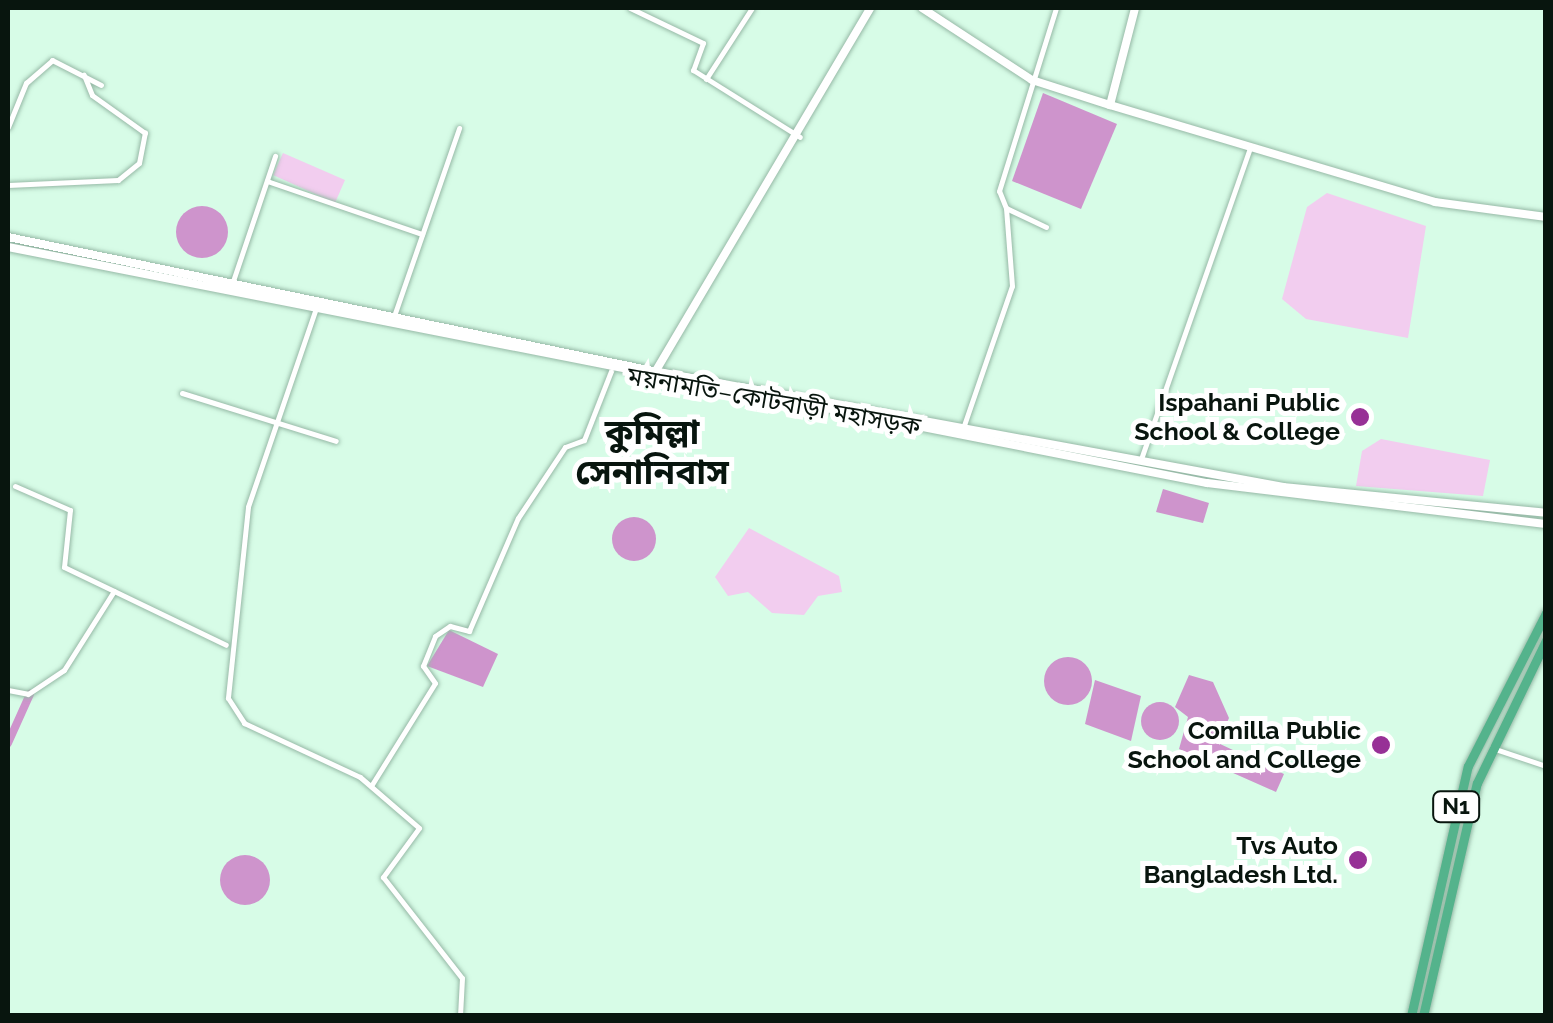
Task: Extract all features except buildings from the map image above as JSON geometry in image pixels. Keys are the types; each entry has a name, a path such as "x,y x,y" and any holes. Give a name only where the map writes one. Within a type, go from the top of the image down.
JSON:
{"highway":[{"name":"N1","path":"1411,1016 1468,766 1546,614"},
{"name":"N1","path":"1423,1016 1490,748 1546,640"}],"main road":[{"path":"652,375 800,137 870,8"},
{"path":"922,8 1032,80 1249,150 1435,202 1546,218"},
{"path":"1110,106 1135,8"},
{"name":"ময়নামতি–কোটবাড়ী মহাসড়ক","path":"8,237 233,281 652,375 1283,490 1546,524"},
{"name":"ময়নামতি–কোটবাড়ী মহাসড়ক","path":"8,246 611,371 652,375"},
{"name":"ময়নামতি–কোটবাড়ী মহাসড়ক","path":"962,430 1140,459 1283,490 1546,513"}],"street":[{"path":"630,8 703,43 693,70 800,137"},
{"path":"706,78 752,8"},
{"path":"962,430 1012,286 1006,208 1000,190 1056,8"},
{"path":"8,127 41,66 61,62 101,85"},
{"path":"8,185 118,180 140,164 144,133 92,95 84,76"},
{"path":"394,316 460,128"},
{"path":"1140,459 1249,150"},
{"path":"233,281 275,156"},
{"path":"266,181 422,234"},
{"path":"1006,208 1046,226"},
{"path":"316,308 248,507 241,602 226,646 231,710 371,786 420,830 383,877 462,978 460,1016"},
{"path":"371,786 435,683 422,666 436,636 450,626 469,631 518,518 565,447 584,440 611,371"},
{"path":"182,393 336,441"},
{"path":"15,486 70,510 64,567 226,646"},
{"path":"8,690 28,694 64,670 114,591"},
{"path":"1490,748 1546,766"}],"shaded area":[{"path":"1043,93 1117,124 1081,209 1012,181"},
{"path":"283,153 345,180 335,203 273,175"},
{"path":"1327,193 1426,226 1408,338 1306,319 1282,299 1307,207"},
{"path":"202,206 221,213 228,232 221,251 202,258 183,251 176,232 183,213"},
{"path":"1381,439 1490,460 1483,496 1356,486 1362,451"},
{"path":"1163,489 1209,503 1203,523 1156,512"},
{"path":"634,517 649,524 656,539 649,554 634,561 619,554 612,539 619,524"},
{"path":"749,528 839,576 842,592 818,596 804,615 772,613 748,592 728,596 715,577"},
{"path":"449,630 498,654 483,687 427,666"},
{"path":"1068,657 1085,664 1092,681 1085,698 1068,705 1051,698 1044,681 1051,664"},
{"path":"1189,675 1213,682 1229,718 1218,743 1284,774 1276,792 1179,749 1188,717 1175,707"},
{"path":"1095,680 1141,696 1131,741 1085,724"},
{"path":"1160,702 1173,708 1179,721 1173,734 1160,740 1147,734 1141,721 1147,708"},
{"path":"245,855 262,863 270,880 262,897 245,905 228,897 220,880 228,863"}],"waterway":[{"path":"8,743 30,694"}],"place":[{"name":"Ispahani Public School & College","path":"1360,417"},
{"name":"Comilla Public School and College","path":"1381,745"},
{"name":"Tvs Auto Bangladesh Ltd.","path":"1358,860"}],"district":[{"name":"কুমিল্লা সেনানিবাস","path":"652,452"}]}
